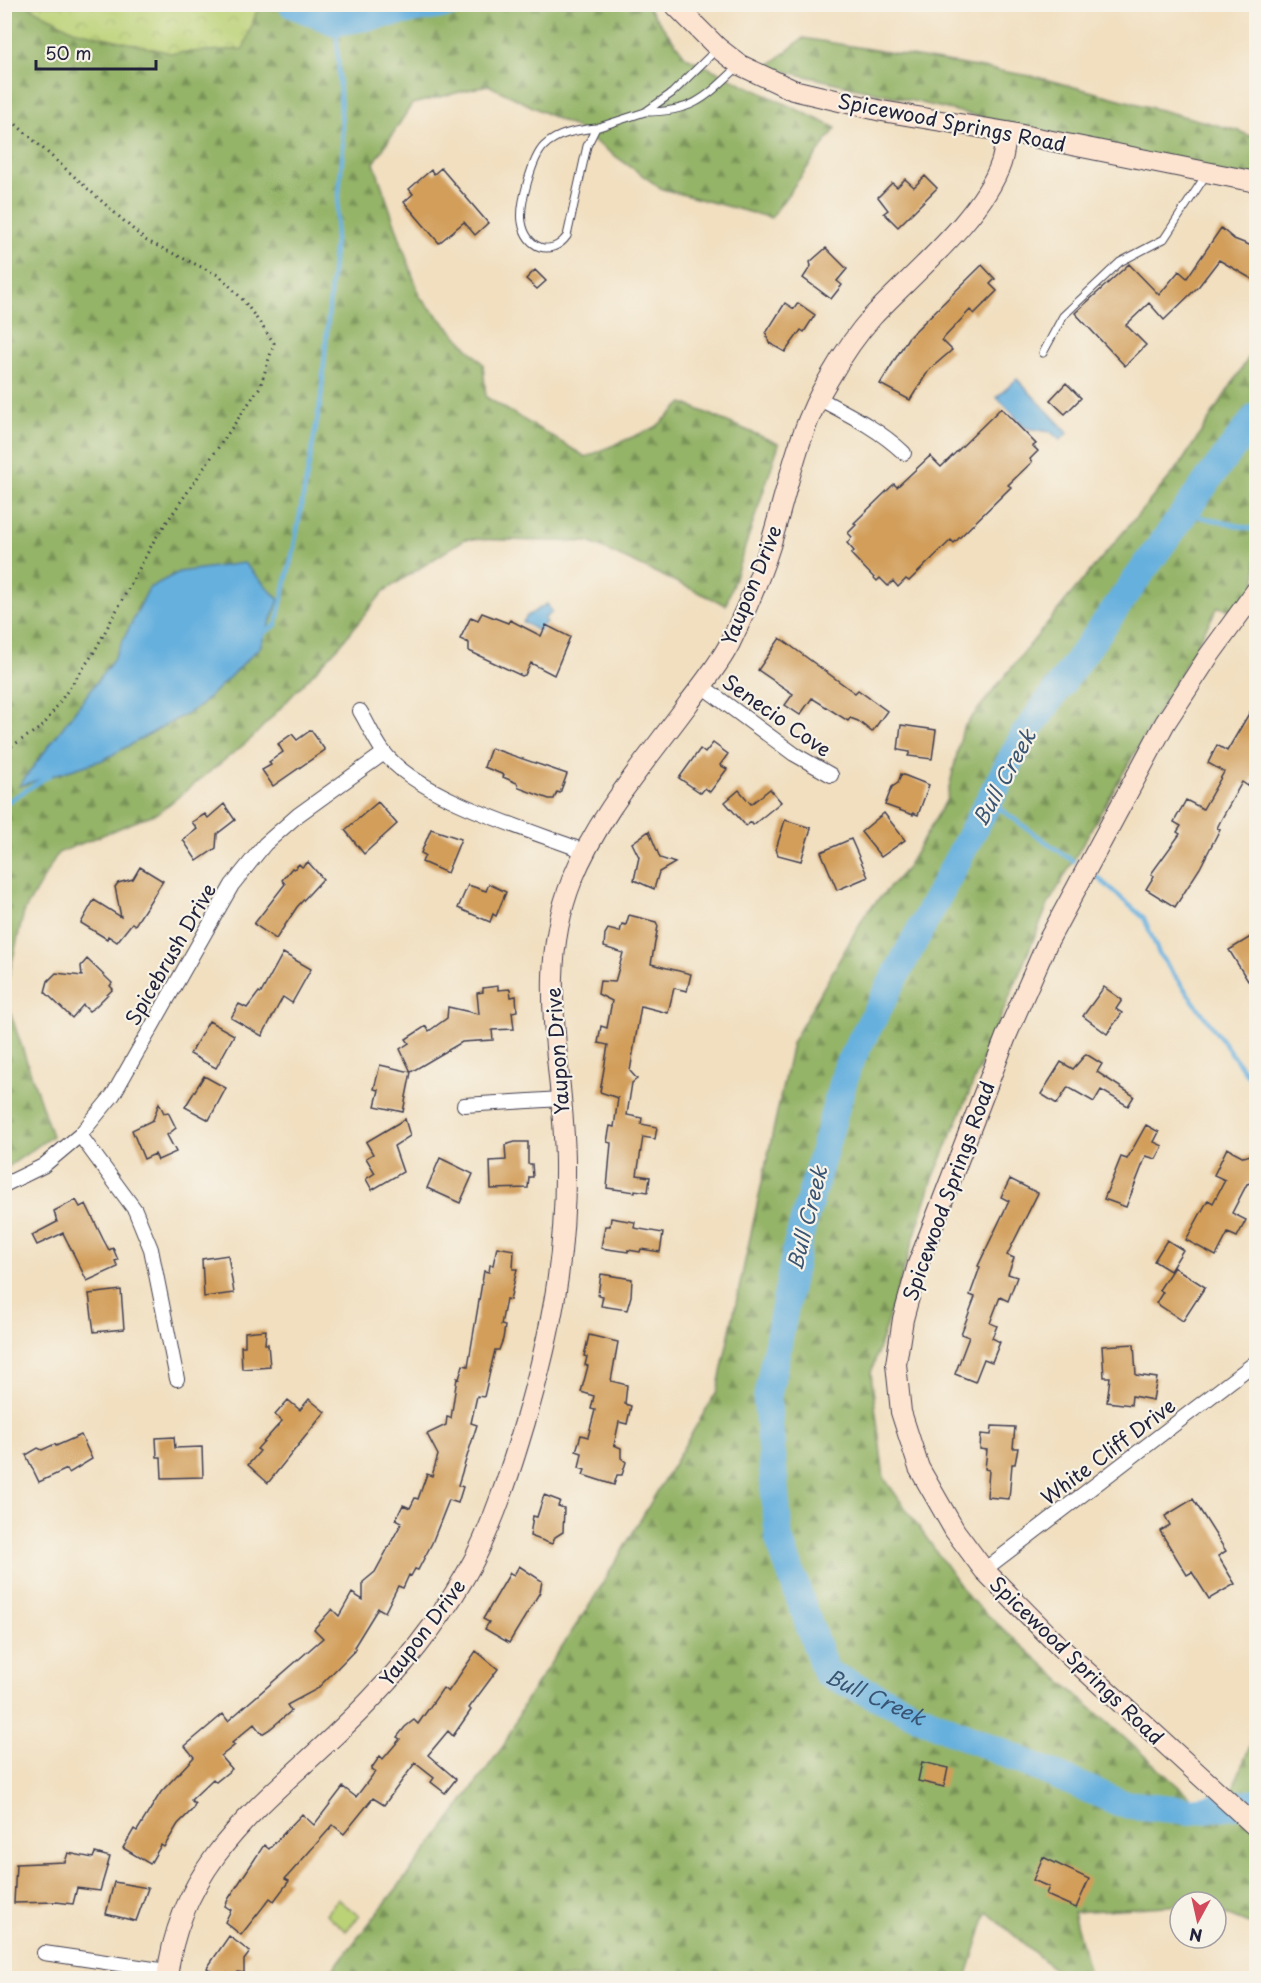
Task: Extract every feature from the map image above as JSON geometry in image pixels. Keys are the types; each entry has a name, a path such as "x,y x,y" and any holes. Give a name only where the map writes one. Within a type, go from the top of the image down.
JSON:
{"street":[{"name":"Spicewood Springs Road","path":"674,4 718,48 740,65 793,90 882,111 1007,132 1257,183"},
{"name":"Yaupon Drive","path":"167,1975 182,1918 194,1887 213,1856 245,1818 373,1698 393,1674 446,1607 472,1564 495,1517 544,1358 557,1298 564,1248 565,1159 551,1006 552,957 569,886 584,851 605,817 728,648 769,550 798,448 818,398 850,345 869,320 961,225 981,199 1000,166 1007,132"},
{"path":"818,398 890,439 904,453"},
{"name":"Spicewood Springs Road","path":"1254,599 1208,657 1166,723 1048,941 1007,1034 944,1191 918,1264 903,1319 896,1364 897,1388 908,1439 933,1495 955,1531 984,1570 1064,1651 1255,1826"},
{"name":"Senecio Cove","path":"702,686 794,754 831,775"},
{"path":"360,711 384,753 416,780 454,801 584,851"},
{"name":"Spicebrush Drive","path":"4,1185 44,1166 80,1135 113,1095 232,885 265,844 298,815 384,753"},
{"path":"464,1105 561,1099"},
{"path":"80,1135 135,1210 151,1249 177,1379"},
{"name":"White Cliff Drive","path":"984,1570 1257,1362"},
{"path":"44,1953 167,1975"}],"lane":[{"path":"645,112 672,93 718,48"},
{"path":"596,129 587,146 567,236 560,246 549,249 541,248 529,239 522,224 521,213 535,161 542,147 553,139 574,131 596,129 645,112 684,109 704,98 740,65"},
{"path":"1043,353 1064,316 1120,262 1164,239 1208,173"}],"path":[{"path":"4,111 10,120 145,240 220,276 244,301 274,344 260,387 155,539 93,654 43,726 4,751"}],"green space":[{"path":"259,4 243,49 171,53 73,30 26,5"},
{"path":"5,5 646,5 686,57 836,128 771,218 662,189 574,127 488,85 412,104 374,163 420,297 483,364 486,397 586,457 656,427 683,403 779,444 726,605 589,542 465,539 384,591 341,644 251,739 159,812 58,853 24,912 5,991"},
{"path":"803,38 1037,77 1239,131 1256,139 1256,181 767,67"},
{"path":"1256,346 1256,615 1218,607 1048,905 932,1181 871,1373 884,1478 969,1598 1219,1823 1256,1731 1256,1927 1228,1916 1228,1890 1168,1890 1168,1906 1073,1912 1090,1978 1064,1978 987,1912 966,1978 326,1978 431,1845 504,1745 526,1700 591,1603 717,1391 792,1043 866,913 906,869 946,801 963,728 1066,600 1180,465"},
{"path":"4,994 52,1136 5,1169 4,1169"},
{"path":"338,1899 359,1916 346,1931 326,1914"}],"water":[{"path":"1017,379 1068,433 1060,440 1051,432 1026,428 997,397"},
{"path":"244,563 279,600 260,647 200,706 103,760 19,786 113,660 149,588 179,572"},
{"path":"547,604 552,612 544,619 546,622 538,631 523,622 527,616"}],"building":[{"path":"441,168 488,223 475,235 464,222 439,243 404,202 413,194 409,189 431,170 434,174"},
{"path":"925,176 937,188 898,227 884,213 888,210 878,197 892,183 897,187 905,179 914,187"},
{"path":"1221,228 1234,239 1257,248 1257,282 1219,260 1199,286 1164,320 1149,303 1126,325 1146,345 1125,366 1075,313 1129,264 1159,295 1179,271 1187,278"},
{"path":"826,248 847,269 837,281 842,285 831,299 803,278 811,266 810,262"},
{"path":"982,265 995,279 990,284 997,291 974,314 970,310 942,340 952,350 929,370 910,400 880,384 908,338"},
{"path":"535,270 546,281 537,289 526,279"},
{"path":"785,303 794,309 798,303 815,315 804,332 801,330 785,352 769,343 766,333"},
{"path":"1066,383 1081,398 1065,414 1050,400"},
{"path":"1001,408 1036,444 1033,446 1038,451 1030,459 1032,462 1008,485 1011,487 954,543 951,540 909,581 906,579 898,587 893,581 888,586 880,578 877,581 851,554 854,551 847,543 852,537 848,533 856,525 854,523 894,484 897,487 930,456 941,467"},
{"path":"482,613 508,623 510,620 541,636 546,625 570,637 554,675 531,663 525,675 522,676 469,651 469,643 460,639 471,617 478,620"},
{"path":"780,638 855,693 858,690 887,711 872,732 858,721 850,718 848,721 812,698 800,715 785,705 793,694 758,670"},
{"path":"1257,700 1257,772 1248,786 1242,782 1217,828 1220,829 1200,868 1175,907 1146,889 1154,876 1151,874 1180,834 1177,832 1181,826 1174,822 1186,800 1203,809 1224,772 1208,763 1217,745 1227,751"},
{"path":"901,725 936,730 932,759 908,756 910,752 898,750"},
{"path":"311,730 325,750 273,786 262,770 271,765 269,762 283,752 278,744 292,734 297,740"},
{"path":"713,743 728,754 720,765 727,769 710,792 705,788 701,793 679,778 700,749 705,753"},
{"path":"491,748 567,774 560,793 557,792 554,799 549,799 519,788 517,783 503,777 504,775 484,767"},
{"path":"901,774 929,785 918,815 885,805 892,787 898,783"},
{"path":"770,789 781,802 753,825 751,822 746,826 725,802 739,790 751,804"},
{"path":"378,802 397,824 364,854 345,830"},
{"path":"224,804 235,820 217,834 216,848 197,861 183,840 197,829 192,822 205,814 208,818"},
{"path":"884,813 905,840 881,857 861,832"},
{"path":"785,820 811,828 801,861 778,855 776,849"},
{"path":"431,829 461,839 447,873 422,862 425,855 421,853"},
{"path":"649,831 660,858 675,863 659,872 654,889 634,880 639,857 632,843"},
{"path":"851,839 868,877 837,890 821,852"},
{"path":"308,862 323,879 297,907 276,939 254,924 285,884 282,880 292,868 294,869 299,864 302,867"},
{"path":"140,867 163,881 135,925 132,923 117,942 108,936 107,939 81,923 94,900 121,917 115,887 118,883 133,879"},
{"path":"489,884 506,892 496,916 493,914 490,922 458,908 468,885 486,891"},
{"path":"629,915 656,922 658,926 651,964 691,974 687,991 674,988 668,1013 641,1006 630,1071 637,1079 632,1083 627,1115 642,1118 641,1124 657,1127 655,1139 643,1137 637,1175 650,1177 648,1192 607,1188 611,1143 607,1142 610,1126 614,1127 618,1098 600,1092 608,1045 598,1043 601,1026 607,1028 612,1001 598,994 600,981 615,982 623,953 604,947 605,934 608,929 620,932 622,924 626,925"},
{"path":"1257,933 1257,976 1248,981 1229,950"},
{"path":"283,953 311,969 292,1003 283,997 262,1036 231,1018 239,1004 247,1008 259,992 261,993"},
{"path":"87,959 112,983 110,986 113,989 95,1007 89,1011 83,1005 72,1018 45,992 48,981 56,973 82,976 81,966"},
{"path":"498,986 498,990 510,989 511,997 516,996 517,1011 512,1012 514,1029 492,1030 493,1040 462,1042 411,1072 400,1049 409,1043 406,1039 426,1026 429,1031 447,1018 448,1007 479,1014 477,993 483,992 483,988"},
{"path":"1104,987 1122,1000 1116,1009 1122,1013 1107,1034 1083,1016"},
{"path":"209,1021 234,1035 216,1068 190,1054"},
{"path":"1086,1054 1102,1064 1097,1072 1134,1096 1128,1106 1101,1090 1094,1102 1068,1087 1057,1104 1041,1094 1061,1062 1073,1069"},
{"path":"380,1065 411,1072 403,1112 375,1106 379,1090 374,1089"},
{"path":"204,1076 226,1088 209,1120 185,1107"},
{"path":"159,1103 164,1113 168,1112 176,1128 167,1135 176,1152 158,1160 155,1154 144,1159 132,1130 153,1120"},
{"path":"405,1119 410,1136 394,1146 403,1172 372,1190 366,1179 375,1173 366,1158 373,1154 366,1142"},
{"path":"1146,1125 1159,1132 1154,1142 1163,1146 1156,1159 1146,1156 1126,1207 1104,1199 1121,1157 1127,1159"},
{"path":"528,1142 528,1164 532,1164 533,1177 529,1177 528,1188 491,1189 490,1161 506,1160 505,1145"},
{"path":"1227,1148 1244,1157 1257,1153 1257,1181 1247,1184 1232,1213 1246,1220 1237,1237 1228,1233 1216,1256 1186,1240 1208,1200 1213,1203 1225,1180 1214,1175"},
{"path":"440,1158 473,1174 460,1203 427,1188"},
{"path":"1010,1179 1038,1193 1007,1255 1014,1258 1008,1274 1017,1277 1008,1301 1000,1297 990,1323 997,1326 992,1338 1000,1342 992,1362 984,1359 975,1382 955,1374 969,1337 961,1334 975,1297 970,1295 980,1267 978,1266 1009,1201 1001,1197"},
{"path":"76,1200 80,1207 86,1204 109,1250 113,1248 118,1260 115,1261 118,1267 87,1281 63,1233 37,1245 32,1235 57,1222 54,1211"},
{"path":"611,1218 635,1222 634,1228 663,1233 660,1252 641,1249 640,1252 628,1250 628,1252 601,1248 605,1226 610,1226"},
{"path":"1167,1240 1183,1250 1170,1271 1154,1261"},
{"path":"497,1247 514,1250 513,1269 517,1269 510,1300 506,1299 501,1325 505,1326 503,1339 499,1350 495,1350 484,1397 477,1396 471,1423 477,1425 458,1485 463,1487 458,1503 449,1500 432,1543 418,1570 415,1569 411,1576 409,1575 403,1588 398,1586 385,1612 378,1608 354,1647 356,1649 317,1689 287,1705 291,1711 270,1729 262,1734 254,1724 232,1743 235,1745 221,1756 232,1769 216,1782 213,1779 191,1800 195,1804 192,1810 178,1824 164,1847 161,1845 150,1864 123,1848 134,1829 137,1831 161,1792 194,1757 185,1746 223,1714 228,1721 323,1638 314,1629 332,1609 339,1616 352,1593 363,1600 363,1582 375,1572 402,1522 396,1519 403,1505 410,1508 415,1498 418,1499 427,1474 432,1476 438,1455 427,1434 446,1425 447,1417 451,1418 457,1378 459,1379 463,1365 468,1366 484,1271 489,1272 490,1265 493,1265"},
{"path":"228,1255 234,1293 204,1297 202,1259"},
{"path":"1174,1267 1205,1287 1183,1321 1156,1303 1163,1292 1159,1290"},
{"path":"601,1274 632,1279 627,1310 601,1306 603,1296 598,1295"},
{"path":"121,1290 124,1329 94,1332 89,1294"},
{"path":"266,1330 265,1344 268,1344 270,1367 242,1369 241,1346 245,1346 245,1332"},
{"path":"589,1335 618,1342 611,1381 627,1385 625,1404 631,1406 627,1424 619,1422 614,1445 621,1448 621,1458 626,1462 622,1475 617,1475 614,1485 583,1475 585,1470 579,1468 582,1453 576,1451 581,1435 588,1437 595,1410 591,1409 594,1396 581,1392 588,1366 585,1365 587,1357 584,1356"},
{"path":"1134,1344 1136,1375 1157,1378 1153,1400 1132,1396 1131,1405 1107,1402 1110,1377 1104,1377 1102,1346"},
{"path":"309,1399 325,1412 268,1483 248,1465 260,1451 257,1449 282,1421 275,1415 288,1400 300,1410"},
{"path":"992,1426 1015,1427 1013,1448 1018,1448 1015,1464 1012,1464 1009,1499 987,1497 989,1470 985,1469 987,1450 980,1449 981,1434 991,1435"},
{"path":"81,1435 92,1459 69,1473 67,1469 39,1482 26,1455 38,1448 42,1450 55,1444 56,1446"},
{"path":"174,1437 175,1448 202,1447 203,1477 162,1478 161,1457 157,1457 156,1438"},
{"path":"544,1495 560,1501 558,1506 564,1508 563,1532 555,1537 552,1544 530,1536 533,1516 537,1517"},
{"path":"1193,1499 1226,1551 1218,1556 1235,1584 1209,1599 1192,1572 1187,1575 1160,1531 1170,1525 1165,1516"},
{"path":"519,1566 542,1581 540,1592 509,1643 485,1629 489,1622 483,1619 510,1573 514,1575"},
{"path":"476,1651 498,1669 469,1708 471,1710 453,1736 448,1731 428,1755 456,1779 445,1793 431,1782 434,1778 415,1763 384,1805 373,1798 344,1834 333,1825 285,1879 289,1881 274,1901 270,1898 241,1935 225,1922 231,1910 225,1906 229,1898 264,1845 269,1849 302,1814 314,1825 343,1787 356,1797 375,1772 371,1769 380,1756 383,1759 400,1739 397,1737 405,1727 414,1720 418,1724 443,1688 448,1692"},
{"path":"922,1762 948,1768 944,1787 918,1781"},
{"path":"68,1853 93,1858 95,1853 110,1857 100,1891 77,1888 73,1904 14,1903 16,1864 65,1862"},
{"path":"1043,1857 1089,1879 1076,1908 1046,1894 1049,1887 1033,1880"},
{"path":"114,1882 148,1888 136,1921 106,1914"},
{"path":"229,1936 250,1952 244,1960 244,1973 238,1972 233,1978 227,1973 222,1978 207,1968"}],"waterway":[{"name":"Bull Creek","path":"292,4 336,22 448,4"},
{"path":"262,634 276,625 294,547 321,399 343,148 336,22"},
{"name":"Bull Creek","path":"1256,417 1210,477 1023,737 848,1065 797,1246 767,1399 779,1539 826,1673 950,1730 1123,1804 1191,1811 1256,1802"},
{"path":"1184,513 1256,530"},
{"path":"4,804 50,775"},
{"path":"989,801 1073,861"},
{"path":"1097,877 1144,918 1159,954 1248,1076 1256,1083"}]}
